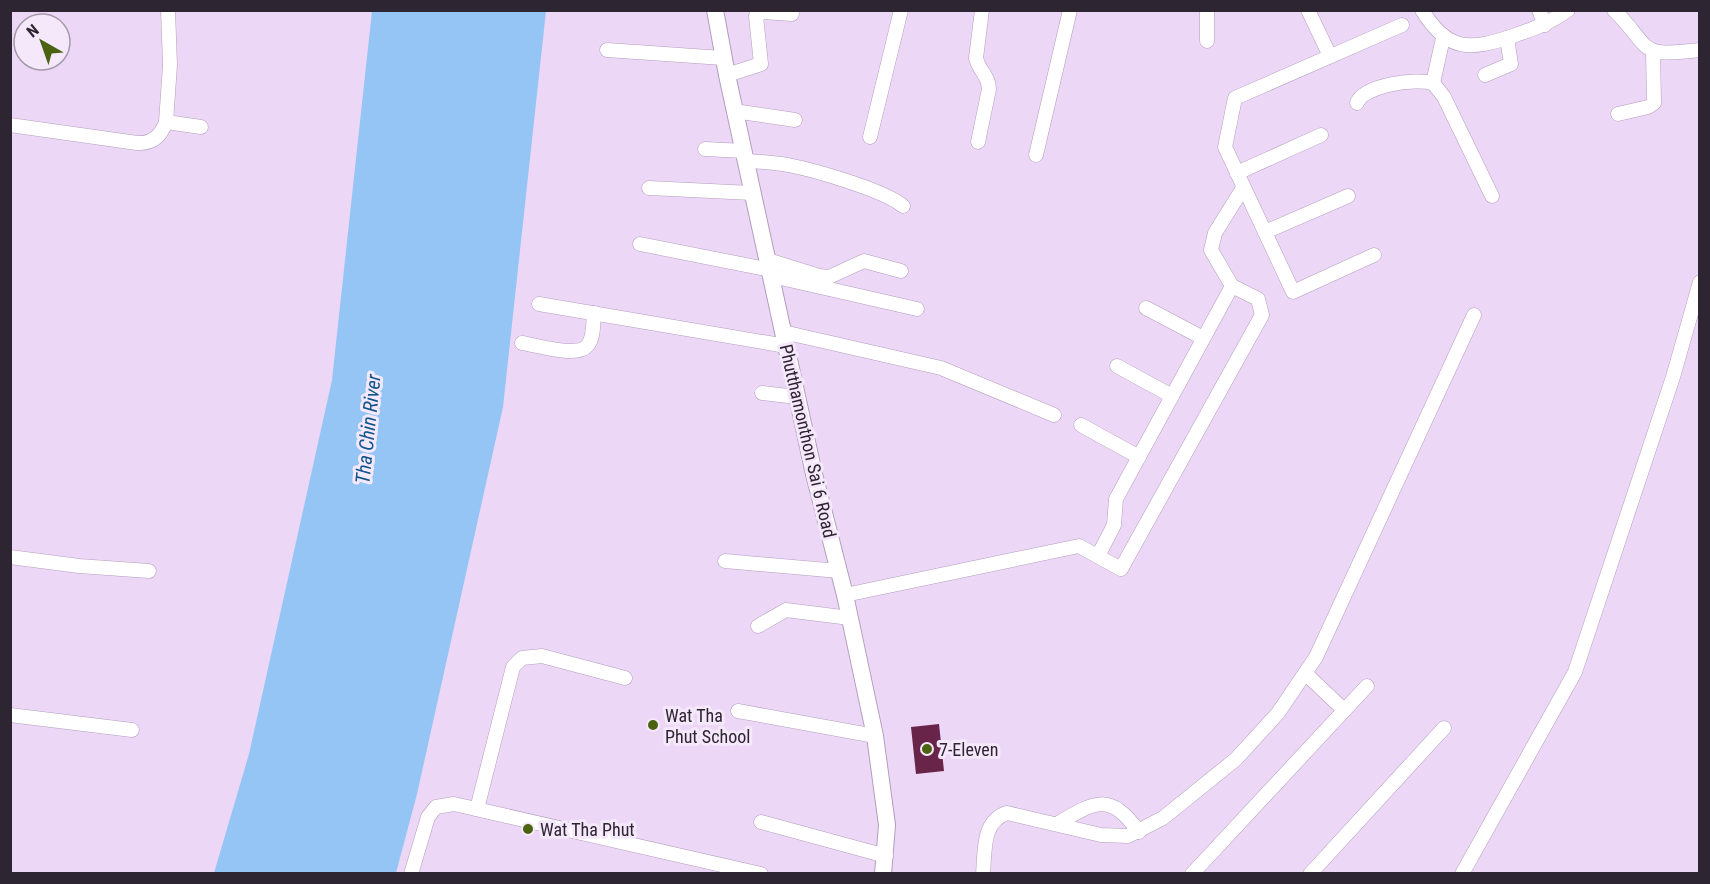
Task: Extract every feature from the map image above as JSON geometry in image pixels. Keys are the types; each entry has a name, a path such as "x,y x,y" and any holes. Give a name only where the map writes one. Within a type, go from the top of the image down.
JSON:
{"main road":[{"name":"Phutthamonthon Sai 6 Road","path":"715,10 734,111 784,339 845,595 875,736 888,825 883,873"}],"street":[{"path":"10,131 11,125 146,143 159,135 166,122 170,65 168,10"},
{"path":"870,136 901,10"},
{"path":"978,142 989,90 989,81 977,66 976,58 982,10"},
{"path":"1036,155 1070,10"},
{"path":"1207,41 1208,10"},
{"path":"1308,10 1330,56"},
{"path":"1422,10 1442,41 1433,83"},
{"path":"1539,10 1545,25"},
{"path":"1442,41 1462,46 1509,42 1545,25 1568,10"},
{"path":"1614,10 1653,56 1654,103 1648,107 1618,114"},
{"path":"727,75 761,64 756,15 763,12 792,14"},
{"path":"1374,255 1293,292 1225,147 1235,98 1402,25"},
{"path":"1485,75 1508,67 1513,61 1509,42"},
{"path":"607,50 723,58"},
{"path":"1653,56 1700,50"},
{"path":"1357,103 1366,93 1391,84 1417,81 1433,83 1444,96 1492,196"},
{"path":"734,111 795,120"},
{"path":"166,122 201,127"},
{"path":"1237,173 1321,135"},
{"path":"705,148 806,169 890,198 903,207"},
{"path":"648,188 752,193"},
{"path":"845,595 1079,546 1121,569 1262,315 1258,299 1232,286 1211,250 1215,233 1243,188"},
{"path":"1265,232 1348,196"},
{"path":"640,244 819,276 829,277 864,261 902,271"},
{"path":"770,269 917,309"},
{"path":"1462,873 1575,672 1673,377 1700,282"},
{"path":"1098,556 1114,525 1116,499 1232,286"},
{"path":"539,304 784,339 941,368 1054,415"},
{"path":"1146,308 1203,338"},
{"path":"522,343 570,351 583,349 590,340 594,313"},
{"path":"982,873 987,832 992,821 998,816 1007,813 1101,835 1128,836 1139,832 1193,796 1236,759 1278,713 1306,674 1474,315"},
{"path":"1118,366 1172,396"},
{"path":"762,393 797,397"},
{"path":"1081,425 1139,457"},
{"path":"10,557 78,566 149,571"},
{"path":"725,561 839,571"},
{"path":"758,626 786,610 850,618"},
{"path":"477,809 513,667 522,657 542,656 625,678"},
{"path":"1306,674 1344,710"},
{"path":"1192,873 1366,686"},
{"path":"738,711 875,736"},
{"path":"10,715 132,730"},
{"path":"1310,873 1444,729"},
{"path":"1058,824 1085,807 1098,803 1114,805 1125,813 1139,832"},
{"path":"411,873 428,817 436,807 454,804 760,873"},
{"path":"761,822 886,856"}],"water":[{"name":"Tha Chin River","path":"372,11 546,11 503,407 417,794 396,873 214,873 249,754 332,380"}],"building":[{"name":"7-Eleven","path":"939,724 944,771 916,774 911,727"}],"place":[{"name":"Wat Tha Phut School","path":"653,725"},
{"name":"7-Eleven","path":"927,749"},
{"name":"Wat Tha Phut","path":"528,829"}]}
